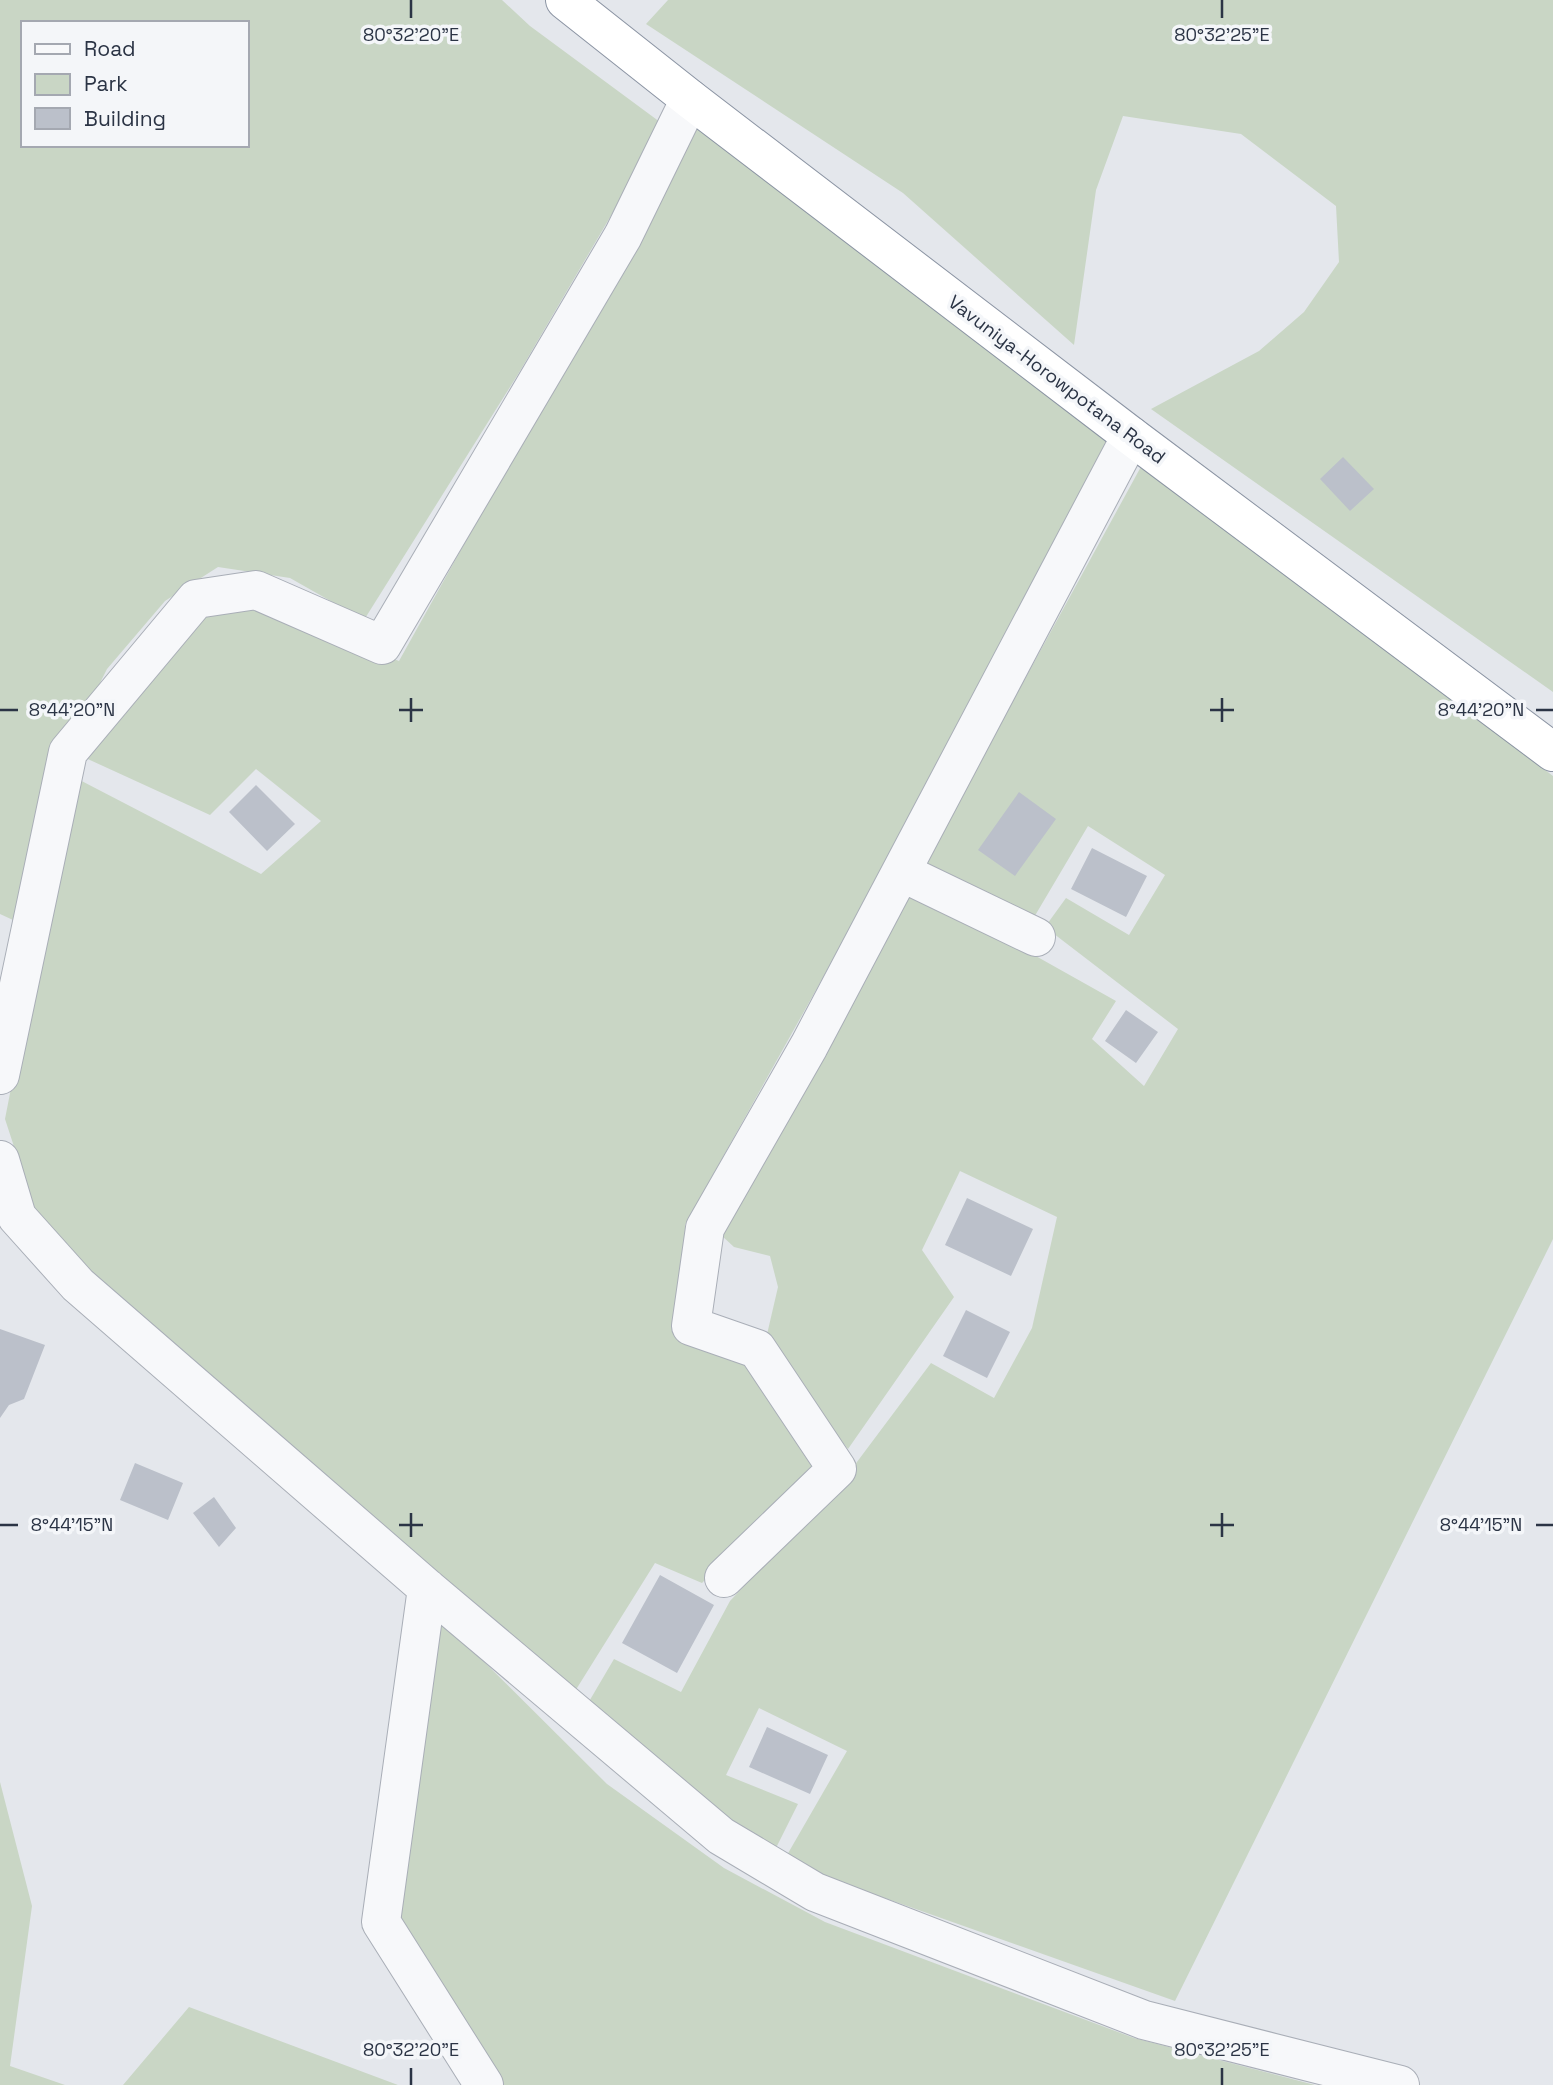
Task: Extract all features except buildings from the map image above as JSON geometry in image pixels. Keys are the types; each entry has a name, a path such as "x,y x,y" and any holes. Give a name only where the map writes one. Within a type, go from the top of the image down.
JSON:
{"highway":[{"name":"Vavuniya-Horowpotana Road","path":"565,0 690,99 1131,436 1553,752"}],"street":[{"path":"0,1075 68,752 196,599 256,590 382,645 624,236 690,99"},
{"path":"724,1578 836,1469 757,1349 691,1326 705,1228 808,1046 1131,436"},
{"path":"901,872 1036,937"},
{"path":"0,1160 18,1217 78,1285 427,1588 721,1836 815,1892 1144,2020 1400,2085"},
{"path":"427,1588 381,1922 484,2085"}],"green space":[{"path":"0,0 502,0 530,26 664,125 520,371 364,620 290,578 218,567 165,601 107,669 46,791 13,920 0,914"},
{"path":"668,0 1553,0 1553,692 1151,409 1259,351 1304,312 1339,262 1336,206 1241,134 1123,116 1096,190 1074,345 903,193 646,24"},
{"path":"697,126 1111,442 889,859 685,1225 685,1339 747,1361 818,1465 702,1583 655,1563 572,1696 93,1275 37,1217 5,1119 72,776 261,874 321,821 256,769 210,815 79,755 204,612 257,605 399,661"},
{"path":"1143,463 1553,776 1553,1239 1175,2001 783,1862 847,1751 759,1708 726,1775 798,1804 774,1852 584,1710 614,1659 681,1692 730,1601 845,1478 931,1363 994,1398 1032,1328 1057,1217 960,1171 922,1250 954,1297 848,1449 765,1343 778,1287 770,1256 734,1247 721,1235 908,893 1034,955 1116,1001 1092,1039 1144,1086 1178,1029 1045,927 1066,898 1129,935 1165,875 1088,826 1033,919 921,869"},
{"path":"441,1619 607,1784 724,1868 825,1922 1134,2038 1315,2085 504,2085 400,1917"},
{"path":"0,1782 32,1906 10,2066 65,2085 0,2085"},
{"path":"189,2007 398,2085 123,2085"}]}
